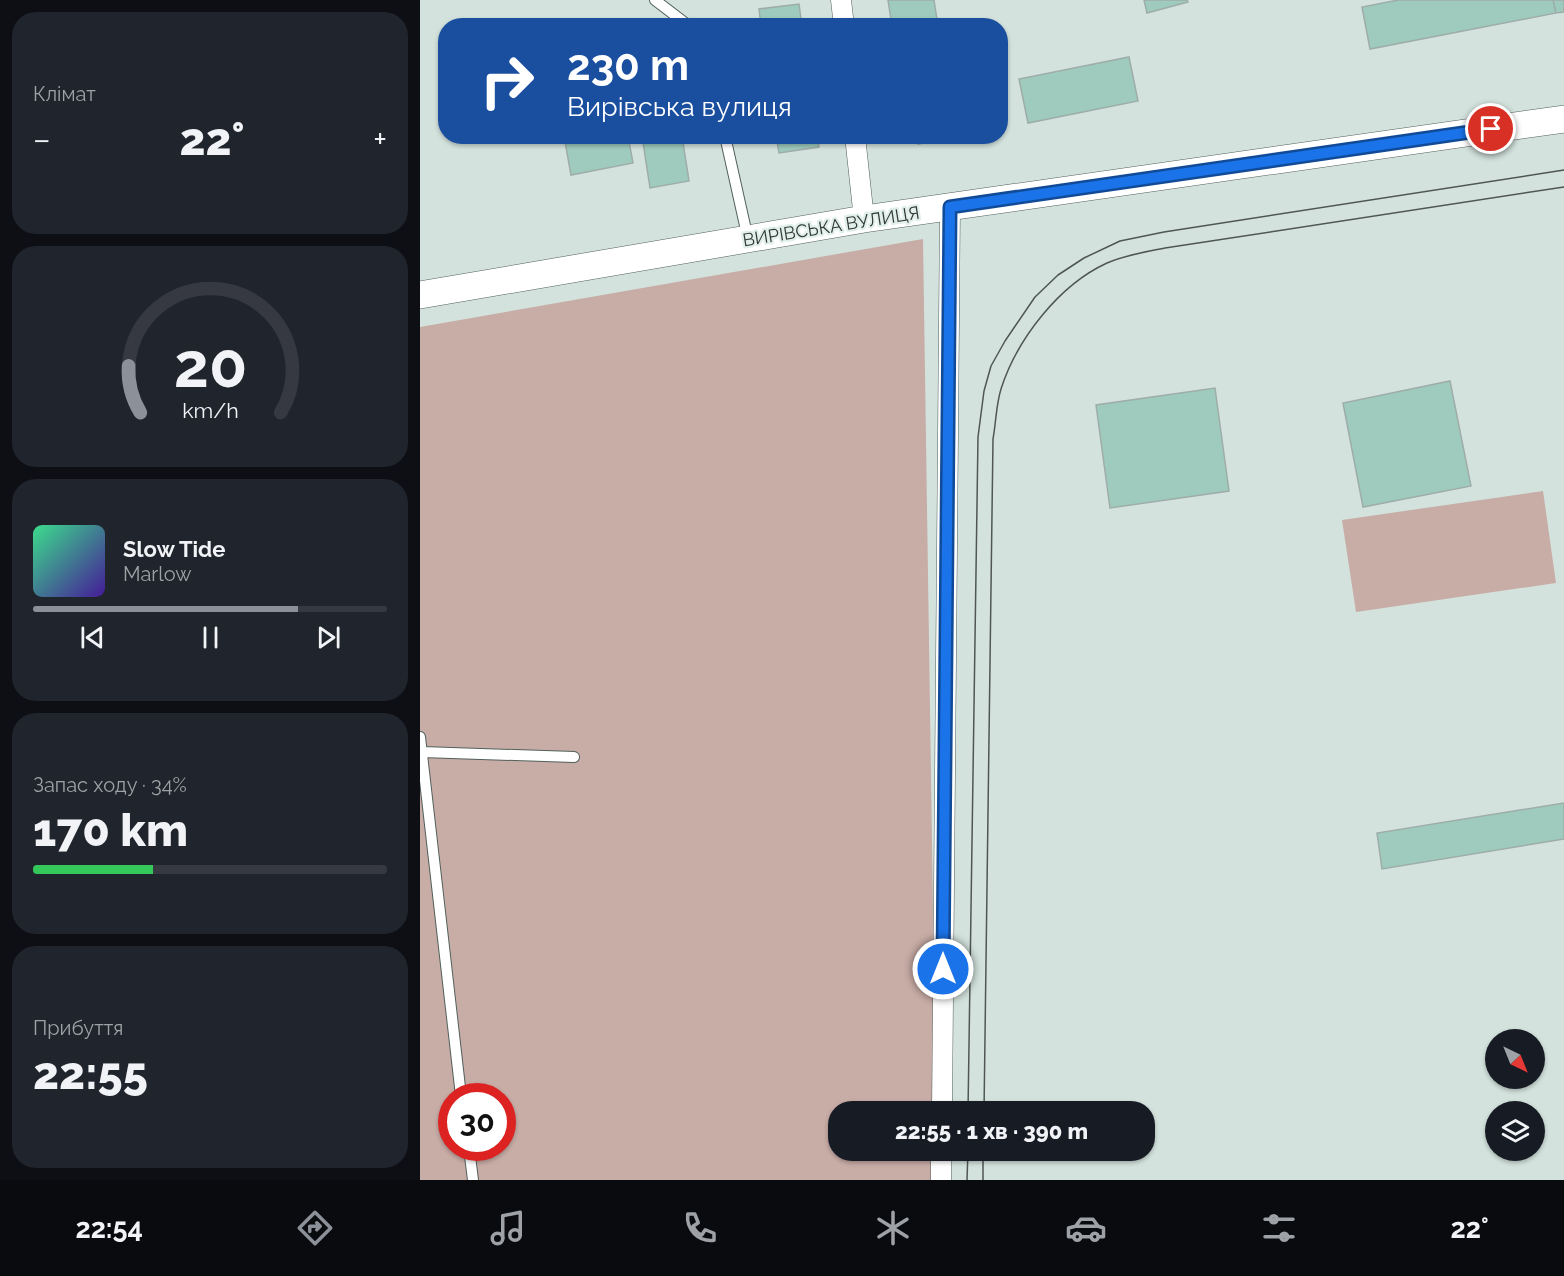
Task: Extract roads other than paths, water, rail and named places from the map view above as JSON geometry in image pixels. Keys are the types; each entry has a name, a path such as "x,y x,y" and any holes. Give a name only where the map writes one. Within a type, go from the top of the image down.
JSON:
{"main road":[{"name":"ВИРІВСЬКА ВУЛИЦЯ","path":"420,295 864,219 1563,122"}],"street":[{"path":"841,0 843,18"},
{"path":"856,144 864,219"},
{"path":"942,1101 950,207"},
{"path":"941,1161 941,1180"}],"lane":[{"path":"656,0 679,18"},
{"path":"727,144 748,239"},
{"path":"420,737 460,1083"},
{"path":"422,752 574,757"},
{"path":"471,1161 473,1180"}],"tram line":[{"path":"968,1101 978,437 984,391 991,366 1005,341 1035,297 1058,275 1084,258 1120,241 1164,232 1564,170"},
{"path":"984,1101 993,439 1001,389 1008,370 1029,333 1057,299 1072,285 1107,263 1128,256 1165,248 1564,187"},
{"path":"967,1180 968,1161"},
{"path":"983,1161 983,1180"}]}
